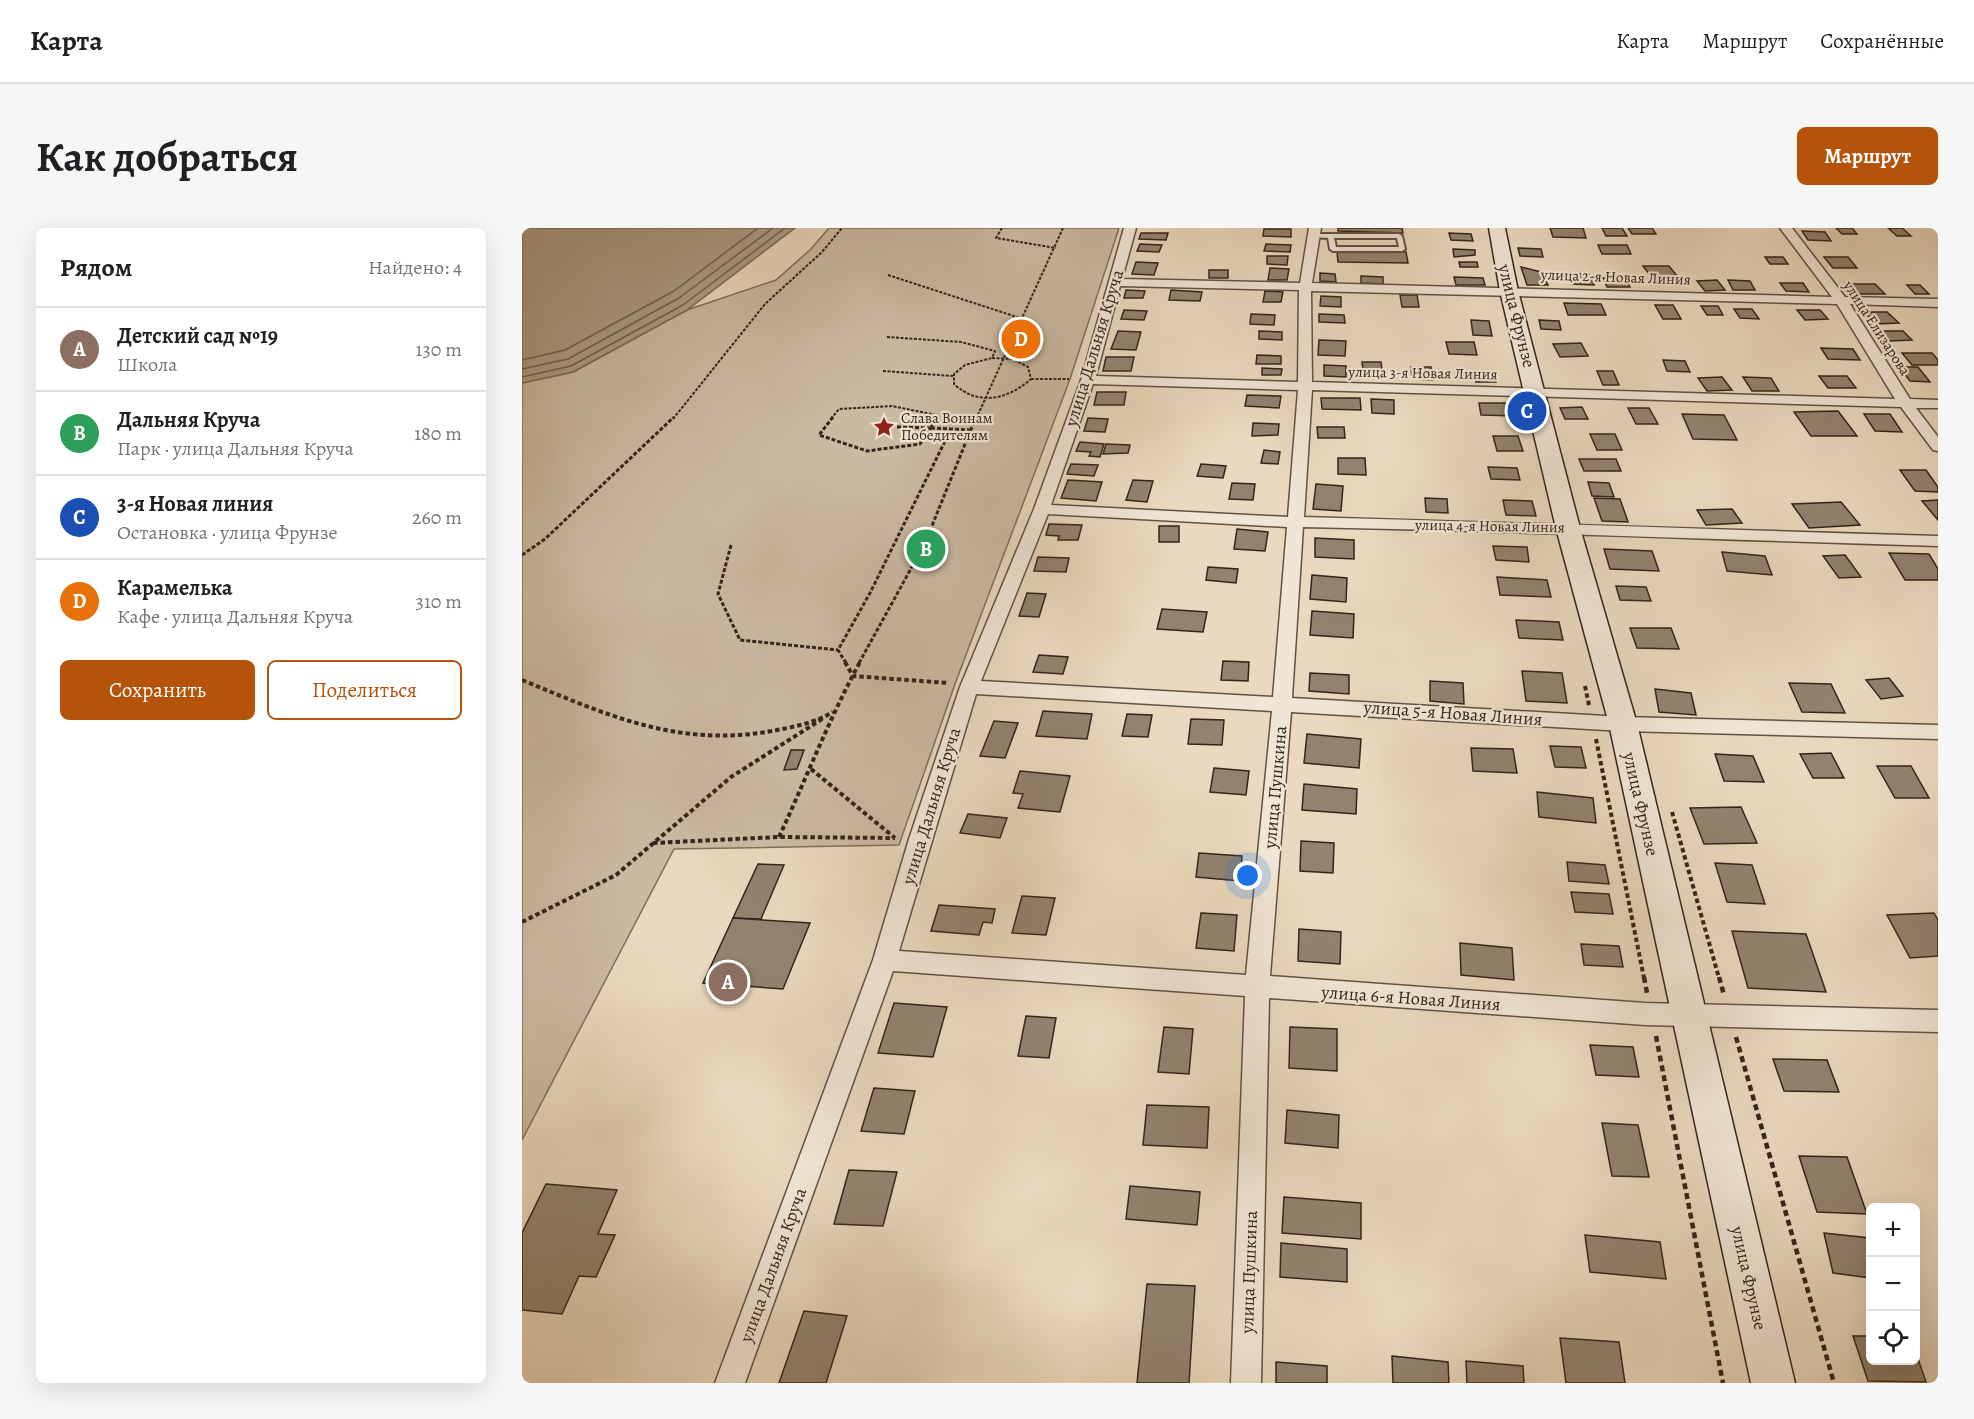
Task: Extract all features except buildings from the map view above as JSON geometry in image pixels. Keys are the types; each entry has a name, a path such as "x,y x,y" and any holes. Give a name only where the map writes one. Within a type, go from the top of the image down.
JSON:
{"main road":[{"name":"улица Фрунзе","path":"1497,228 1509,291 1568,528 1623,723 1670,1015 1773,1383"}],"street":[{"name":"улица Дальняя Круча","path":"730,1383 885,960 920,839 969,687 1042,509 1088,380 1113,282 1130,228"},
{"name":"улица Елизарова","path":"1786,228 1841,300 1905,403 1938,447"},
{"name":"улица Пушкина","path":"1246,1383 1257,988 1282,702 1293,522 1305,388 1305,287 1320,233"},
{"name":"улица 2-я Новая Линия","path":"1113,282 1938,303"},
{"name":"улица 3-я Новая Линия","path":"1088,380 1305,388 1535,392 1938,404"},
{"name":"улица 4-я Новая Линия","path":"1042,509 1293,522 1938,540"},
{"name":"улица 5-я Новая Линия","path":"969,687 1282,702 1592,722 1938,732"},
{"name":"улица 6-я Новая Линия","path":"885,960 1257,988 1670,1015 1938,1021"}],"lane":[{"path":"1320,233 1406,237 1406,228"},
{"path":"1320,233 1333,249 1402,249 1400,236"}],"path":[{"path":"522,555 545,539 679,413 765,304 822,252 842,228"},
{"path":"1002,228 996,238 1056,248"},
{"path":"779,837 811,769 833,712 925,543 984,398 1056,248 1063,228"},
{"path":"888,275 1023,319"},
{"path":"887,338 961,342 995,351 992,358"},
{"path":"1031,379 1028,367 1013,359 992,358 968,364 953,376 952,382 962,393 984,398 1008,395 1019,390 1031,379 1088,380"},
{"path":"884,371 953,376"},
{"path":"892,406 936,415 931,428 920,444 867,451 819,435 839,410 892,406"},
{"path":"897,427 971,430"},
{"path":"838,650 870,592 951,429"},
{"path":"731,544 718,594 740,640 838,650"},
{"path":"838,650 853,676"},
{"path":"853,676 969,687"},
{"path":"1582,676 1592,722 1670,1015 1723,1383"},
{"path":"522,680 643,728 696,738 760,735 822,719"},
{"path":"522,922 616,875 731,777 833,712"},
{"path":"811,769 895,838"},
{"path":"653,843 779,837 920,839"}],"shaded area":[{"path":"829,228 1119,228 1070,379 955,684 899,845 674,849 522,1140 522,383 573,372 687,310 776,280 811,249"}],"water":[{"path":"522,228 795,228 687,310 573,372 522,383"}],"place":[{"name":"Карамелька","path":"1021,339"},
{"name":"3-я Новая линия","path":"1527,411"},
{"name":"Слава Воинам Победителям","path":"884,427"},
{"name":"Дальняя Круча","path":"926,549"},
{"name":"Детский сад №19","path":"728,982"}]}
